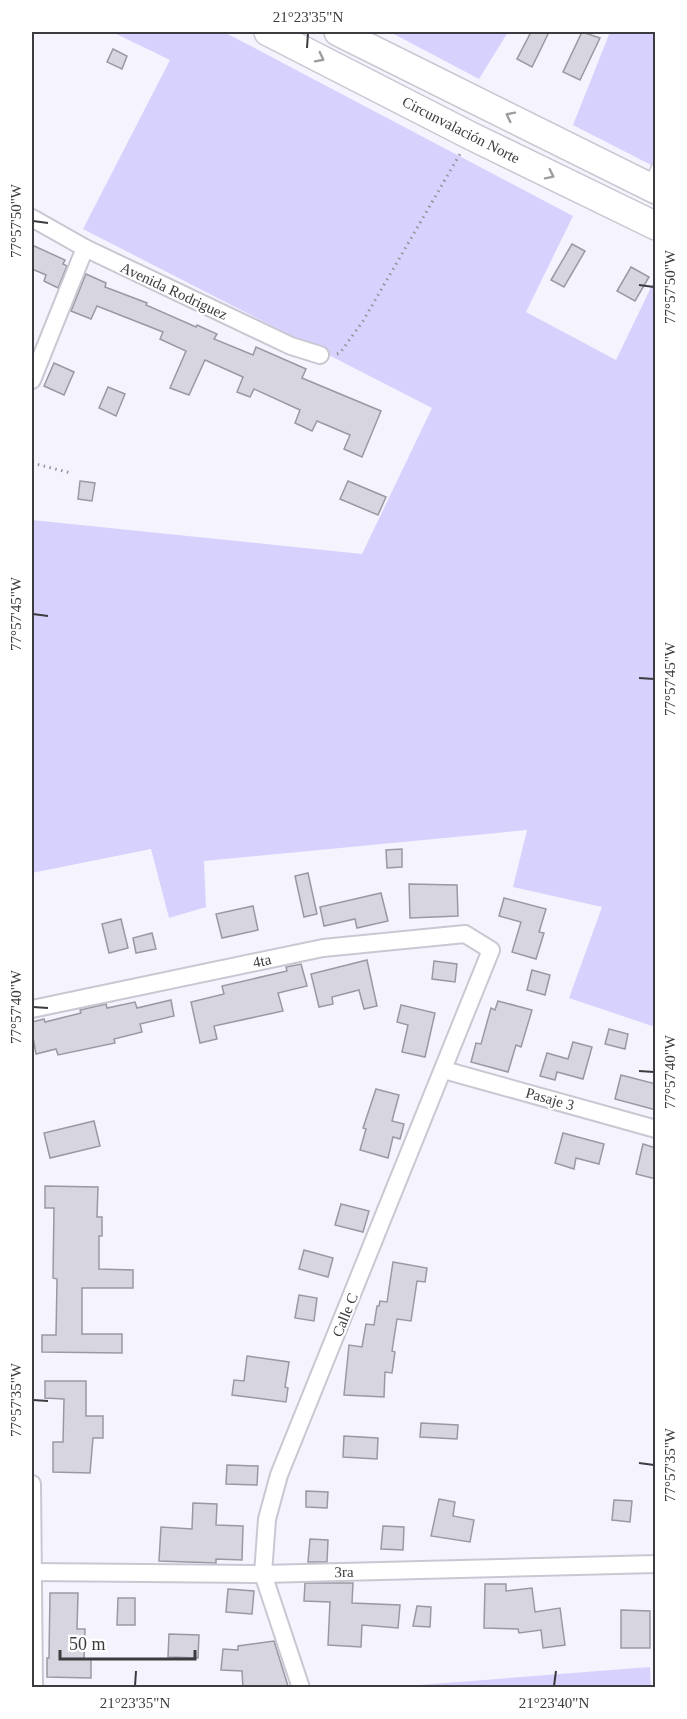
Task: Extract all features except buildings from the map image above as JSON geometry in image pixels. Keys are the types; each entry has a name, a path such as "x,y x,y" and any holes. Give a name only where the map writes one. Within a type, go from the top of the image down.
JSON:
{"highway":[{"name":"Circunvalación Norte","path":"268,32 471,136 656,226"},
{"path":"338,32 653,181"}],"street":[{"name":"Avenida Rodriguez","path":"32,218 85,248 291,346 320,355"},
{"path":"32,380 85,248"},
{"name":"4ta","path":"32,1009 323,948 465,934 491,950"},
{"name":"Calle C","path":"301,1688 263,1574 267,1519 279,1475 491,950"},
{"name":"Pasaje 3","path":"444,1070 656,1129"},
{"path":"32,1484 34,1688"},
{"name":"3ra","path":"32,1572 263,1574 656,1564"}],"path":[{"path":"320,355 340,353 363,321 471,136"},
{"path":"32,463 71,473"}],"shaded area":[{"path":"112,32 224,32 573,216 526,312 616,360 655,279 655,1027 569,998 602,907 513,887 527,830 204,861 206,907 169,918 151,849 32,873 32,520 362,554 432,408 83,229 170,60"},
{"path":"390,32 508,32 479,79"},
{"path":"610,32 655,32 655,167 573,125"},
{"path":"650,1667 651,1687 420,1687 419,1685"}]}
